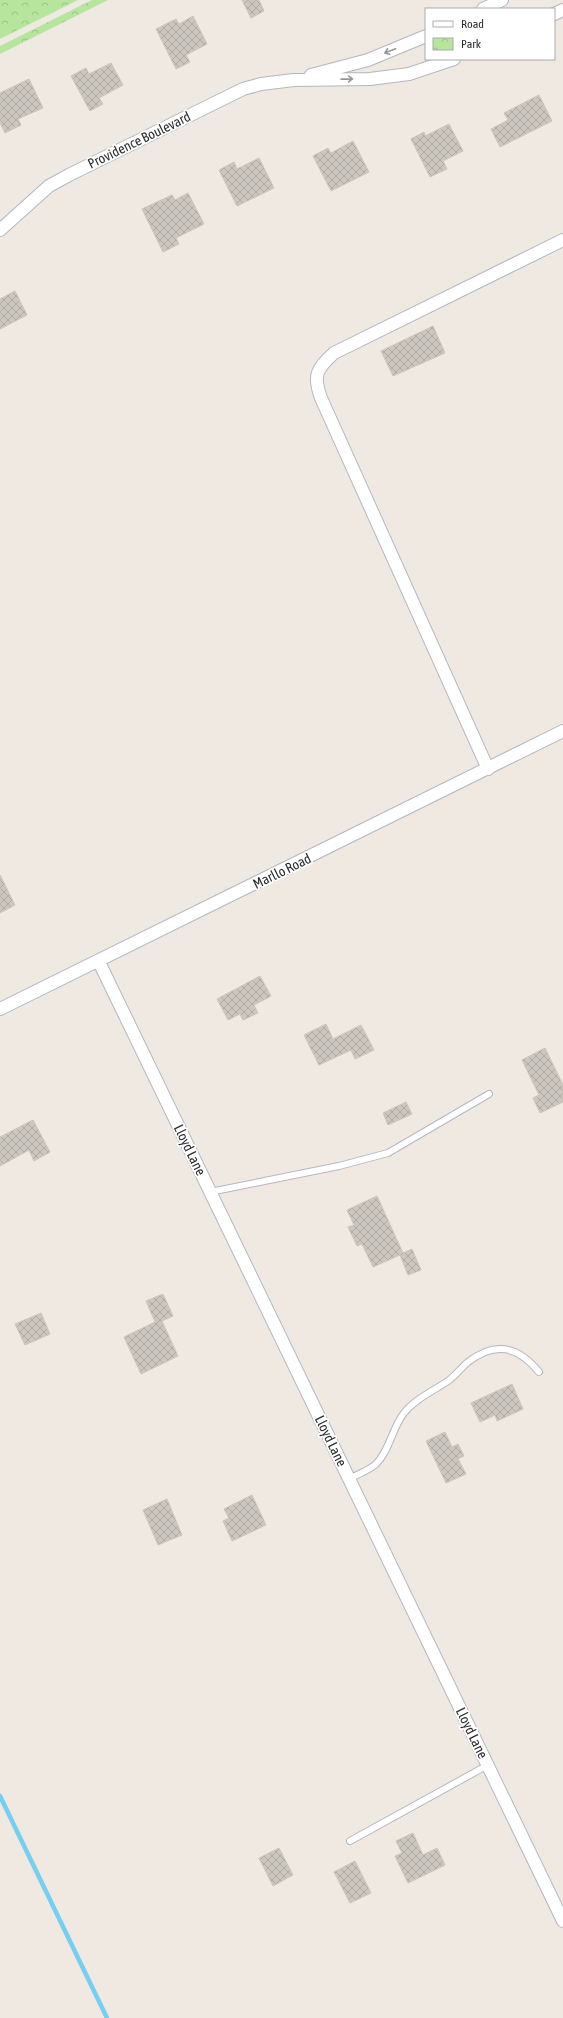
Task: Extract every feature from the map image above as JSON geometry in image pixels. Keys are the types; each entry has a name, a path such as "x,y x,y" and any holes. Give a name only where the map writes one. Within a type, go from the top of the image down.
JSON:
{"street":[{"path":"485,8 502,0"},
{"name":"Providence Boulevard","path":"294,80 368,60 425,36"},
{"name":"Providence Boulevard","path":"0,230 49,186 69,174 242,89 261,84 294,80 378,78 409,74 451,60"},
{"path":"488,769 321,398 316,385 316,374 323,363 334,353 563,240"},
{"name":"Marllo Road","path":"0,1009 99,962 563,731"},
{"name":"Lloyd Lane","path":"99,962 563,1921"}],"lane":[{"path":"210,1192 339,1166 388,1153 489,1094"},
{"path":"349,1479 368,1469 381,1458 396,1425 409,1407 453,1377 478,1355 489,1350 499,1348 513,1351 531,1362 539,1372"},
{"path":"350,1841 488,1765"}],"green space":[{"path":"0,0 78,0 0,39"},
{"path":"92,0 108,0 0,54 0,46"}],"building":[{"path":"242,0 259,0 264,11 251,18"},
{"path":"193,16 207,44 186,55 190,62 176,69 156,29 176,19 179,24"},
{"path":"111,63 123,85 99,98 103,104 90,111 71,76 86,68 89,74"},
{"path":"29,79 43,108 18,119 21,125 5,133 0,123 0,93"},
{"path":"539,95 552,121 500,147 491,129 508,120 504,113"},
{"path":"449,124 463,151 443,161 447,169 430,177 411,139 424,132 425,136"},
{"path":"353,141 369,172 331,191 313,156 328,148 331,153"},
{"path":"259,158 274,188 237,206 219,170 234,162 237,169"},
{"path":"188,193 204,224 176,238 179,244 163,252 142,209 172,195 175,200"},
{"path":"15,291 27,315 0,329 0,299"},
{"path":"433,326 445,353 393,376 381,351"},
{"path":"0,875 15,905 0,913"},
{"path":"260,976 271,996 254,1005 258,1013 243,1020 240,1014 228,1020 217,999"},
{"path":"326,1024 333,1039 361,1025 374,1050 355,1059 351,1050 319,1065 304,1035"},
{"path":"545,1048 563,1085 563,1102 540,1113 533,1098 539,1095 522,1060"},
{"path":"406,1102 412,1114 388,1125 383,1113"},
{"path":"33,1120 50,1152 34,1161 29,1150 0,1166 0,1137"},
{"path":"377,1196 403,1253 412,1249 421,1270 408,1275 400,1255 373,1267 362,1244 357,1246 348,1227 354,1225 347,1210"},
{"path":"163,1294 173,1316 162,1321 178,1356 141,1374 124,1337 155,1322 146,1301"},
{"path":"41,1313 50,1334 25,1345 15,1324"},
{"path":"512,1384 523,1409 497,1421 495,1415 480,1422 471,1403"},
{"path":"445,1432 452,1447 458,1444 464,1456 458,1459 466,1474 446,1483 426,1441"},
{"path":"252,1495 266,1525 232,1541 223,1521 229,1518 224,1509"},
{"path":"167,1499 182,1535 158,1545 143,1510"},
{"path":"413,1833 423,1855 437,1848 445,1865 408,1883 395,1856 402,1853 396,1841"},
{"path":"279,1848 293,1875 273,1886 259,1858"},
{"path":"355,1861 371,1893 350,1903 334,1872"}],"waterway":[{"path":"0,1796 107,2018"}]}
